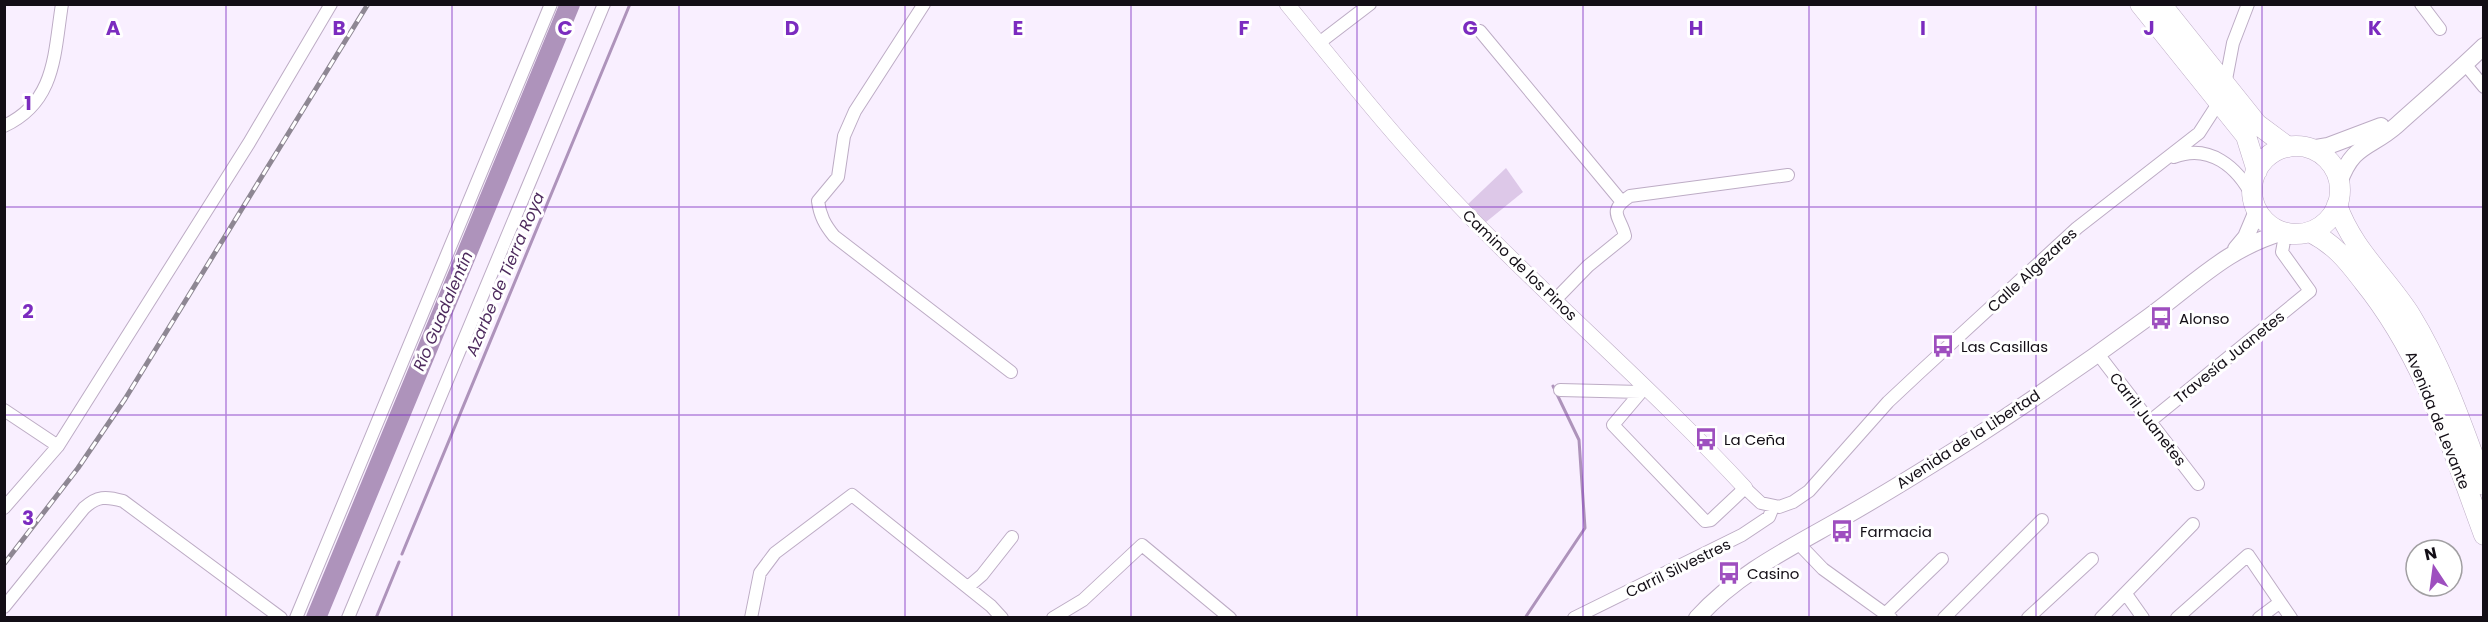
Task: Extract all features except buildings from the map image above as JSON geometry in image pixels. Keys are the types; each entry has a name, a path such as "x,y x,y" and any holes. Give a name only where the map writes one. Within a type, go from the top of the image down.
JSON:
{"main road":[{"path":"2140,4 2222,94 2265,131 2288,147"},
{"path":"2161,4 2222,94 2246,136 2257,171 2255,204 2268,224 2296,233 2327,222 2337,206 2339,183 2348,163 2357,152 2386,133 2484,46"},
{"path":"2257,171 2273,153 2288,147 2310,149 2328,146 2407,115"},
{"path":"2310,149 2330,162 2339,183"},
{"name":"Avenida de la Libertad","path":"2234,252 2246,237 2255,204"},
{"name":"Avenida de Levante","path":"2337,206 2352,240 2401,302 2430,350 2484,485"},
{"name":"Avenida de la Libertad","path":"1697,618 1736,580 1926,468 2098,354 2234,252 2251,243 2296,233"},
{"name":"Avenida de Levante","path":"2296,233 2333,245 2400,330 2430,390 2484,536"}],"street":[{"path":"4,126 26,114 46,88 62,4"},
{"path":"4,508 58,446 249,143 331,4"},
{"path":"296,618 551,4"},
{"path":"348,618 604,4"},
{"path":"924,4 855,111 844,136 838,177 818,201 819,211 834,236 1011,372"},
{"name":"Camino de los Pinos","path":"1287,4 1405,148 1745,488 1761,503 1773,507"},
{"path":"1319,43 1370,4"},
{"name":"Calle Algezares","path":"1773,507 1786,505 1809,491 1911,380 2077,228 2163,163 2199,132 2222,94 2233,43 2248,4"},
{"path":"2421,4 2440,29"},
{"path":"1480,31 1622,202"},
{"path":"2465,64 2484,87"},
{"path":"2163,163 2187,153 2212,156 2235,171 2255,204"},
{"path":"1555,300 1588,266 1625,236 1617,221 1616,211 1630,196 1788,175"},
{"name":"Travesía Juanetes","path":"2149,422 2310,291 2282,252 2284,241 2296,233"},
{"name":"Carril Juanetes","path":"2098,354 2198,484"},
{"path":"1560,390 1644,389"},
{"path":"1644,389 1613,425 1705,521 1711,520 1745,488"},
{"path":"4,410 58,446"},
{"path":"751,618 760,573 775,553 852,495 968,587 1002,618"},
{"path":"4,607 84,508 93,500 107,496 123,501 281,618"},
{"name":"Carril Silvestres","path":"1574,618 1742,535 1769,517 1773,507"},
{"path":"1944,618 2042,520"},
{"path":"2101,618 2193,524"},
{"path":"968,587 982,575 1012,537"},
{"path":"1798,543 1823,569 1888,616 1942,559"},
{"path":"1053,618 1083,600 1142,545 1230,618"},
{"path":"2177,618 2248,555 2291,618"},
{"path":"2028,618 2092,559"},
{"path":"2126,594 2143,618"},
{"path":"2259,618 2279,603"}],"shaded area":[{"path":"1506,168 1523,192 1486,222 1467,205"}],"waterway":[{"name":"Río Guadalentín","path":"316,618 570,4"},
{"name":"Azarbe de Tierra Roya","path":"402,554 630,4"},
{"path":"1525,618 1585,528 1579,440 1553,386"},
{"name":"Azarbe de Tierra Roya","path":"376,618 399,562"}],"railway":[{"path":"4,564 78,468 125,399 368,4"}],"place":[{"name":"Alonso","path":"2161,318"},
{"name":"Las Casillas","path":"1943,346"},
{"name":"La Ceña","path":"1706,439"},
{"name":"Farmacia","path":"1842,531"},
{"name":"Casino","path":"1729,573"}]}
